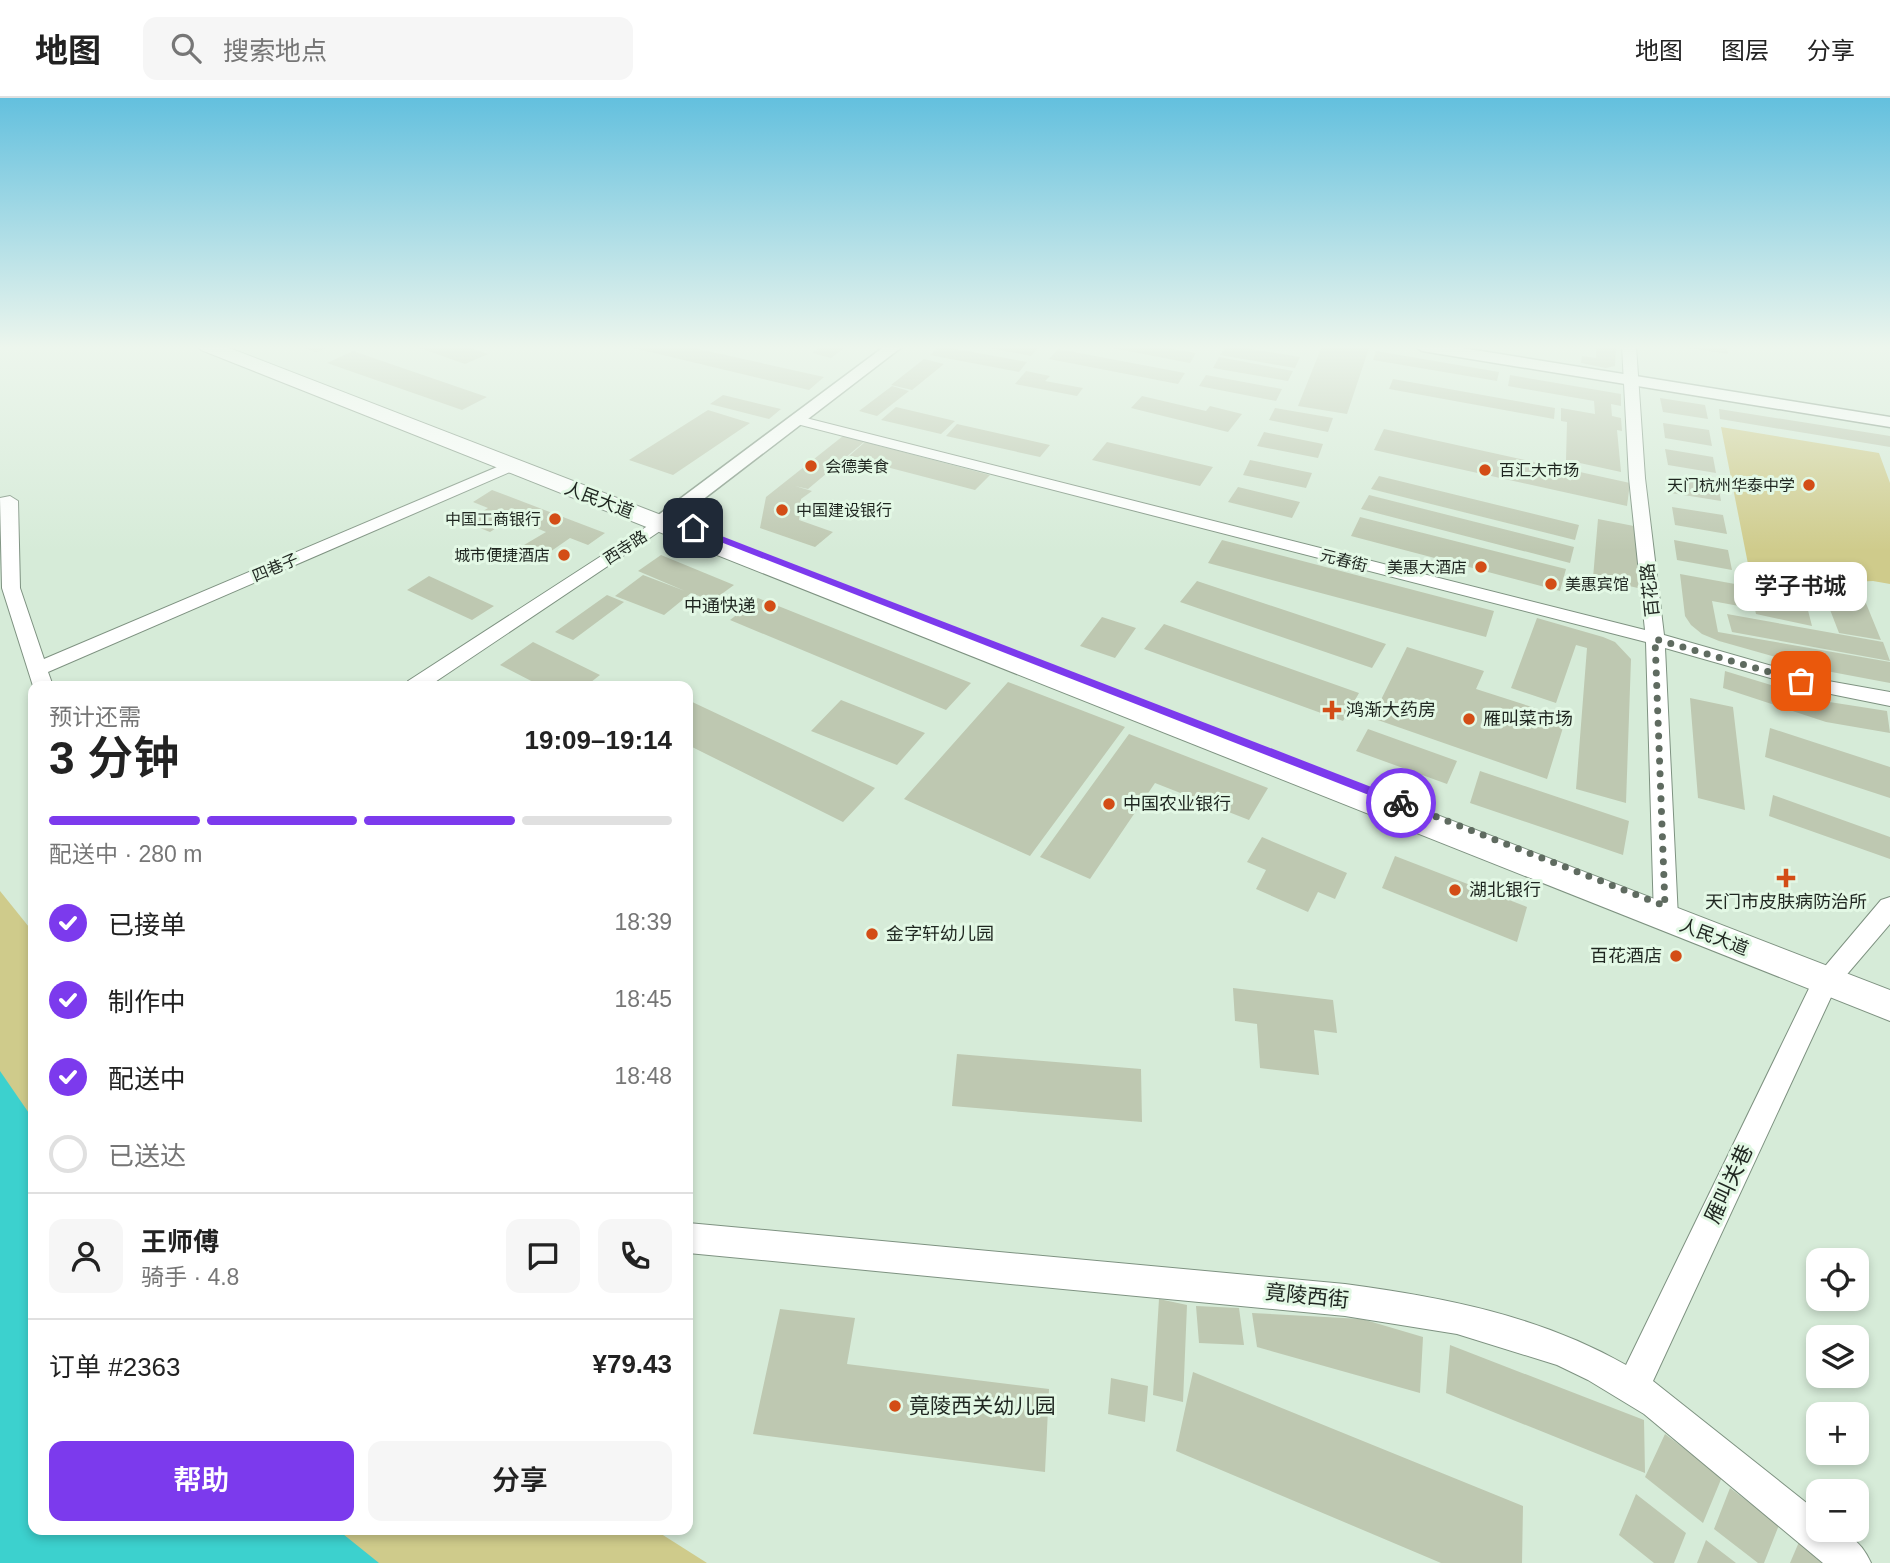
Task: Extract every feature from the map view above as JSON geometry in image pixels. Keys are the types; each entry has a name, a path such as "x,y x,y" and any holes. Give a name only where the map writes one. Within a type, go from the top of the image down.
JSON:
{"main road":[{"name":"人民大道","path":"381,414 511,466 664,521"},
{"name":"人民大道","path":"397,414 1830,976 1890,1006"},
{"name":"人民大道","path":"1830,976 1890,993"}],"street":[{"name":"西寺路","path":"423,681 664,521 805,414"},
{"name":"百花路","path":"1633,414 1655,639 1666,912"},
{"path":"1844,414 1890,422"},
{"name":"元春街","path":"798,420 1655,639 1816,685 1890,699"},
{"name":"四巷子","path":"41,678 511,466"},
{"path":"0,503 10,501 11,588 41,678"},
{"name":"雁叫关巷","path":"1633,1387 1830,976 1890,906"},
{"name":"竟陵西街","path":"693,1238 1345,1300 1442,1313 1486,1324 1532,1339 1587,1362 1633,1387 1666,1410 1852,1563"}],"shaded area":[{"name":"天门杭州华泰中学","path":"1721,427 1879,453 1890,483 1890,584 1873,581 1828,583 1749,569"},
{"path":"0,891 28,926 28,1535 663,1535 707,1563 0,1563"}],"water":[{"path":"0,1071 28,1112 28,1535 344,1535 379,1563 0,1563"}],"building":[{"path":"701,414 722,414 750,423 673,475 629,460"},
{"path":"751,414 775,414 769,419"},
{"path":"888,414 927,414 955,421 941,434 881,420"},
{"path":"1157,414 1242,414 1228,432"},
{"path":"1272,414 1312,414 1333,418 1328,432 1269,420"},
{"path":"1529,414 1554,414 1554,419"},
{"path":"1561,414 1612,414 1621,418 1622,431 1617,430 1621,472 1566,460 1567,422 1561,421"},
{"path":"1678,414 1707,414 1708,419"},
{"path":"1720,414 1753,414 1890,436 1890,447 1720,419"},
{"path":"1663,423 1709,430 1712,446 1665,438"},
{"path":"957,424 1050,445 1040,457 946,436"},
{"path":"1384,429 1630,483 1627,506 1374,450"},
{"path":"1264,432 1323,444 1318,458 1257,446"},
{"name":"中国建设银行","path":"843,436 864,442 808,489 795,486 812,491 801,499 799,520 833,532 815,547 760,528 766,497"},
{"path":"865,442 990,475 975,490 848,457"},
{"path":"1107,442 1213,467 1200,486 1092,460"},
{"path":"1665,449 1713,457 1716,473 1668,465"},
{"path":"1250,460 1312,473 1306,488 1243,475"},
{"path":"1379,476 1579,525 1575,540 1371,489"},
{"path":"1668,476 1718,484 1721,501 1671,493"},
{"path":"1238,487 1300,502 1292,518 1228,502"},
{"path":"492,490 605,533 588,545 570,538 547,554 524,545 546,532 512,518 490,532 465,522 488,508 473,502"},
{"path":"1369,495 1574,547 1570,563 1361,509"},
{"path":"1672,507 1723,515 1727,534 1675,525"},
{"path":"1360,517 1566,569 1560,591 1351,536"},
{"path":"1598,519 1639,527 1638,588 1593,578"},
{"path":"1222,540 1494,611 1486,637 1208,563"},
{"path":"1674,540 1728,550 1732,570 1677,560"},
{"path":"661,555 734,585 712,601 691,593 664,615 615,596 643,575 685,591 638,571"},
{"path":"1747,573 1801,583 1812,626 1756,614"},
{"path":"1680,574 1735,584 1739,606 1712,601 1718,632 1890,662 1890,683 1821,670 1702,634 1685,616"},
{"path":"429,576 494,606 472,620 407,590"},
{"path":"1197,581 1386,644 1372,668 1180,602"},
{"path":"1822,589 1863,596 1881,640 1839,633"},
{"path":"607,595 624,602 573,640 555,632"},
{"path":"758,598 971,683 946,710 730,620"},
{"path":"1727,614 1883,642 1890,661 1732,632"},
{"path":"1102,617 1136,628 1115,658 1080,646"},
{"path":"1537,618 1615,642 1631,659 1626,803 1576,789 1587,648 1576,645 1556,703 1511,688"},
{"path":"1164,624 1359,693 1343,721 1144,649"},
{"path":"533,642 600,675 592,681 531,681 500,665"},
{"name":"雁叫菜市场","path":"1407,647 1484,671 1476,689 1566,718 1547,779 1372,718"},
{"path":"1725,671 1823,701 1887,711 1890,733 1826,722 1723,688"},
{"path":"1008,682 1125,727 1030,856 904,799"},
{"path":"1690,698 1733,707 1745,810 1698,798"},
{"path":"841,700 925,733 897,765 811,731"},
{"path":"693,702 875,788 843,822 693,747"},
{"path":"1770,728 1890,767 1890,798 1765,757"},
{"path":"1368,729 1457,761 1447,784 1356,751"},
{"name":"中国农业银行","path":"1129,734 1268,788 1249,820 1155,783 1090,879 1040,857"},
{"path":"1480,771 1629,821 1623,855 1470,803"},
{"path":"1773,795 1890,837 1890,859 1769,816"},
{"path":"1262,837 1347,873 1335,899 1318,892 1308,912 1256,889 1266,870 1247,862"},
{"path":"1395,856 1527,907 1517,942 1382,888"},
{"path":"1233,988 1333,1000 1337,1033 1314,1030 1319,1075 1260,1068 1257,1024 1235,1021"},
{"path":"957,1054 1141,1069 1142,1122 952,1106"},
{"path":"1159,1299 1187,1305 1183,1402 1153,1395"},
{"path":"1196,1306 1239,1308 1244,1345 1199,1343"},
{"path":"780,1309 855,1318 847,1364 1049,1389 1045,1472 753,1434"},
{"path":"1252,1313 1362,1319 1423,1337 1420,1393 1257,1347"},
{"path":"1450,1345 1644,1420 1645,1473 1446,1393"},
{"path":"1193,1372 1523,1506 1522,1563 1441,1563 1176,1451"},
{"path":"1111,1378 1148,1386 1145,1422 1108,1414"},
{"path":"1665,1434 1722,1477 1703,1523 1645,1477"},
{"path":"1730,1488 1779,1525 1764,1563 1758,1563 1714,1529"},
{"path":"1636,1494 1686,1533 1674,1563 1654,1563 1619,1535"},
{"path":"1706,1540 1736,1563 1697,1563"},
{"path":"1799,1542 1826,1563 1790,1563"}],"way so far":[{"path":"1401,803 1665,906 1655,639 1801,681"}],"place":[{"name":"会德美食","path":"811,466"},
{"name":"百汇大市场","path":"1485,470"},
{"name":"天门杭州华泰中学","path":"1809,485"},
{"name":"中国建设银行","path":"782,510"},
{"name":"中国工商银行","path":"555,519"},
{"name":"城市便捷酒店","path":"564,555"},
{"name":"美惠大酒店","path":"1481,567"},
{"name":"美惠宾馆","path":"1551,584"},
{"name":"中通快递","path":"770,606"},
{"name":"学子书城","path":"1801,681"},
{"name":"鸿渐大药房","path":"1332,710"},
{"name":"雁叫菜市场","path":"1469,719"},
{"name":"中国农业银行","path":"1109,804"},
{"name":"天门市皮肤病防治所","path":"1786,878"},
{"name":"湖北银行","path":"1455,890"},
{"name":"金字轩幼儿园","path":"872,934"},
{"name":"百花酒店","path":"1676,956"},
{"name":"竟陵西关幼儿园","path":"895,1406"}],"route":[{"path":"693,528 1401,803"}]}
